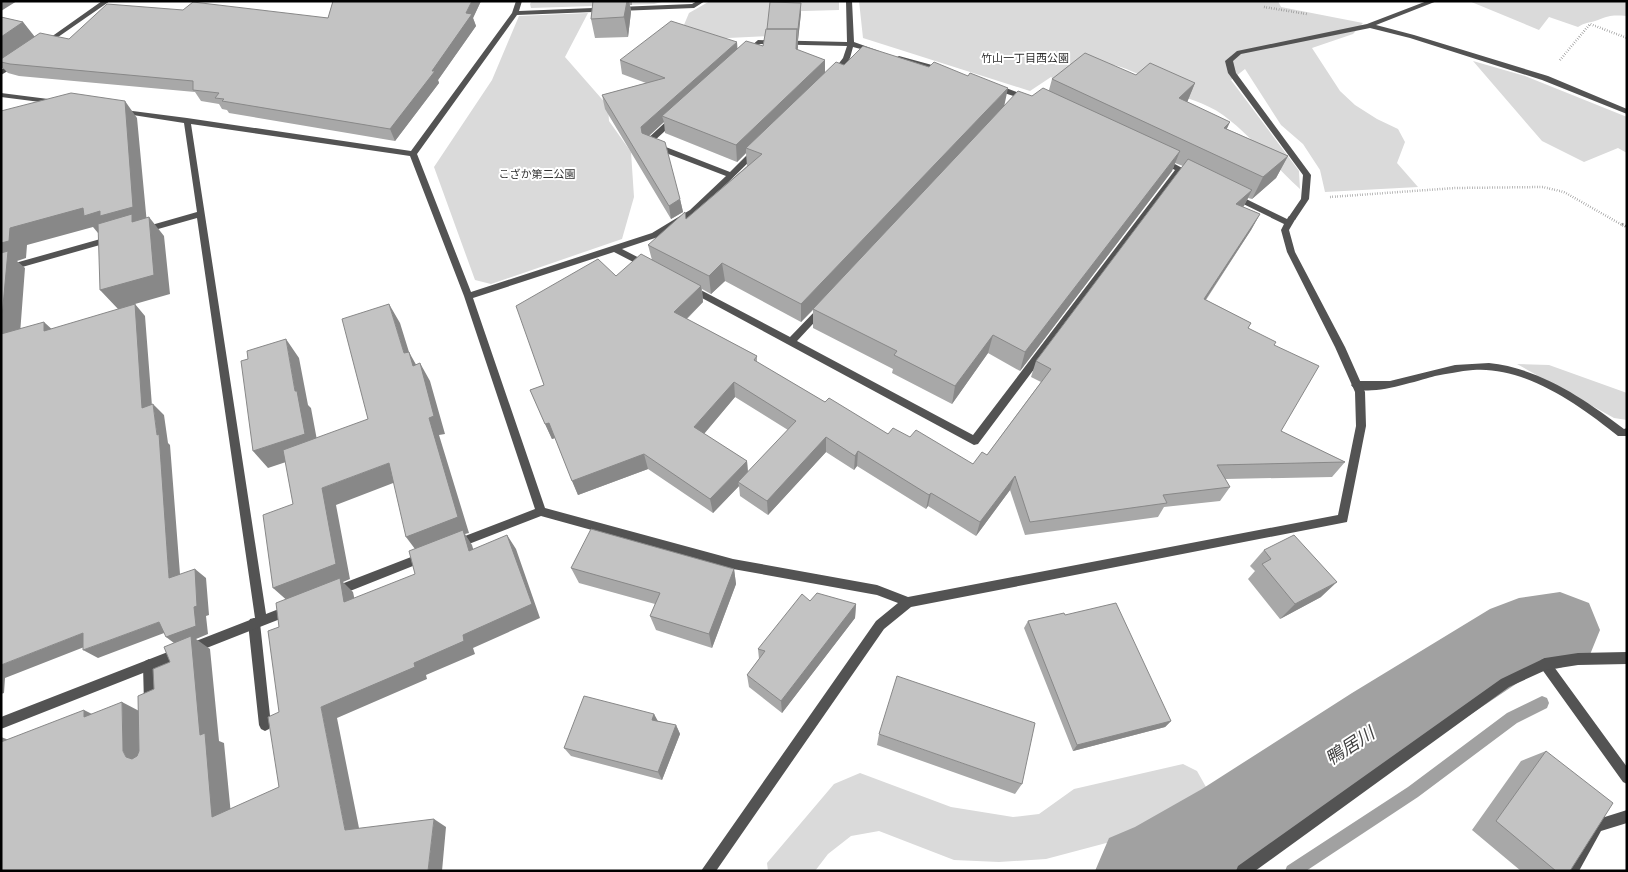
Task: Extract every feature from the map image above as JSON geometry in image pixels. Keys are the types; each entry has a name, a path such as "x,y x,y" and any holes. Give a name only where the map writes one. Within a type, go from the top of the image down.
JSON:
{"street":[{"path":"42,46 107,1"},
{"path":"413,154 515,13 518,1"},
{"path":"515,13 694,6 702,1"},
{"path":"827,82 840,69 852,44 849,1"},
{"path":"708,871 880,625 908,602 1343,519 1361,426 1360,392 1340,347 1291,252 1285,230 1305,199 1307,175 1232,72 1229,61 1239,52 1369,26 1434,1"},
{"path":"1369,26 1429,41 1545,78 1627,112"},
{"path":"736,62 758,42 852,44 881,52"},
{"path":"890,55 946,72"},
{"path":"1,73 26,57"},
{"path":"984,84 1036,101"},
{"path":"1,94 60,103"},
{"path":"1015,103 1022,95"},
{"path":"109,109 413,154"},
{"path":"677,116 648,143 731,175"},
{"path":"187,120 258,622 265,725"},
{"path":"468,296 655,235 693,212 765,142"},
{"path":"413,154 468,296 541,511"},
{"path":"686,286 974,441 1184,171 1153,156"},
{"path":"1222,190 1290,221"},
{"path":"134,232 201,214"},
{"path":"1,270 125,235"},
{"path":"616,249 651,267"},
{"path":"791,342 825,306"},
{"path":"1356,385 1375,388 1402,384 1436,373 1473,367 1505,368 1555,388 1597,413 1622,433 1627,432"},
{"path":"324,596 541,511 733,564 877,590 908,602"},
{"path":"1,723 297,606"},
{"path":"1242,871 1505,683 1545,664 1578,659 1627,658"},
{"path":"1545,664 1627,778"},
{"path":"149,665 151,713"},
{"path":"1571,871 1597,826 1627,816"}],"path":[{"path":"1545,78 1590,24 1627,38"},
{"path":"1305,199 1456,188 1543,187 1564,192 1627,226"}],"green space":[{"path":"532,1 666,1 654,4 531,8 530,4"},
{"path":"710,1 839,1 839,10 770,12 770,36 687,40 681,32 689,13"},
{"name":"竹山一丁目西公園","path":"859,1 1278,1 1281,7 1363,23 1353,34 1312,48 1340,91 1355,105 1377,119 1398,129 1405,142 1397,163 1418,187 1325,192 1320,170 1303,144 1281,125 1245,69 1231,80 1299,171 1300,189 1234,123 1223,115 1127,69 1109,65 1096,66 1059,84 1051,77 1030,91 863,38"},
{"path":"1469,1 1627,1 1627,16 1609,16 1578,27 1549,17 1539,30"},
{"name":"こざか第二公園","path":"588,13 565,57 608,106 609,121 631,152 634,197 622,239 491,284 475,280 434,167 492,80 519,16"},
{"path":"1473,61 1525,76 1627,117 1627,153 1618,148 1584,162 1542,141"},
{"path":"1517,364 1549,365 1627,393 1627,420 1614,418"},
{"path":"1183,764 1197,771 1206,787 1180,811 1110,842 1046,859 999,862 954,860 879,831 851,836 828,854 815,871 768,871 767,863 834,784 860,773 951,807 1013,817 1039,814 1074,789"}],"building":[{"path":"333,1 472,1 466,13 472,14 432,71 435,71 390,129 222,101 224,99 215,98 219,93 193,90 193,81 1,62 1,59 40,33 69,39 107,4 183,10 193,2 328,18"},
{"path":"593,1 627,1 624,17 591,19"},
{"path":"770,2 801,3 798,29 767,29"},
{"path":"1,17 23,22 1,37"},
{"path":"671,21 737,42 641,127 642,133 665,142 680,199 669,206 602,95 665,78 620,60"},
{"path":"766,29 797,29 796,49 825,60 736,145 662,116 746,41 763,46"},
{"path":"863,46 929,67 934,62 968,76 970,73 1008,88 801,304 722,263 709,276 648,245 685,212 686,219 762,154 746,148 836,62 844,65"},
{"path":"1085,53 1136,75 1150,63 1195,83 1179,98 1230,122 1224,128 1288,156 1263,177 1052,79"},
{"path":"1043,88 1180,151 1025,352 993,335 955,386 894,355 897,351 813,309 1018,91 1032,96"},
{"path":"71,93 125,101 133,207 100,216 100,211 84,216 83,208 10,228 9,241 1,243 1,111"},
{"path":"1188,159 1252,190 1236,204 1260,214 1204,299 1251,323 1248,328 1276,342 1274,345 1319,366 1281,431 1345,462 1217,465 1230,487 1163,495 1167,503 1030,522 1015,476 980,522 931,493 929,495 858,451 855,456 826,437 767,501 738,482 796,421 734,382 694,427 747,461 710,499 644,454 572,481 549,423 545,424 530,390 544,385 516,306 598,259 616,276 641,254 701,286 674,312 757,356 754,360 825,402 829,398 888,434 893,428 910,437 916,430 973,464 982,452 987,455 1051,369 1036,361"},
{"path":"132,214 132,222 149,217 154,275 100,290 98,224"},
{"path":"8,251 2,317 1,318 1,253"},
{"path":"135,304 142,408 153,404 157,435 159,434 169,578 195,569 197,606 194,607 196,626 166,637 159,622 83,650 83,633 1,665 1,334 44,322 44,331"},
{"path":"389,304 404,353 409,352 413,366 420,363 434,416 429,418 458,517 406,537 389,463 322,488 336,564 273,588 263,515 293,504 283,450 368,419 342,319"},
{"path":"286,339 305,434 253,451 241,361 248,359 247,351"},
{"path":"591,529 734,569 709,634 650,616 660,593 571,568"},
{"path":"463,530 469,551 507,535 532,604 463,635 464,641 414,663 415,667 321,707 345,830 434,819 428,871 1,871 1,742 84,710 84,717 122,702 123,751 126,757 132,759 137,756 139,751 138,696 154,689 153,669 170,662 164,647 191,636 200,735 205,733 212,817 279,787 268,717 279,712 268,631 279,627 276,603 340,578 344,602 415,574 409,551"},
{"path":"1294,535 1337,582 1295,604 1262,564 1271,559 1264,550"},
{"path":"817,593 856,604 781,701 747,675 765,651 758,649 802,594 810,601"},
{"path":"1116,603 1171,721 1077,745 1028,621 1064,613 1065,615"},
{"path":"897,676 1035,723 1022,784 879,734"},
{"path":"584,696 654,714 652,720 676,725 658,772 564,748"},
{"path":"1546,751 1613,803 1570,871 1556,871 1496,821"}],"waterway":[{"name":"鴨居川","path":"1142,871 1161,864 1234,821 1382,723 1519,636 1560,630"},
{"path":"1292,871 1413,792 1512,718 1542,703"}]}
